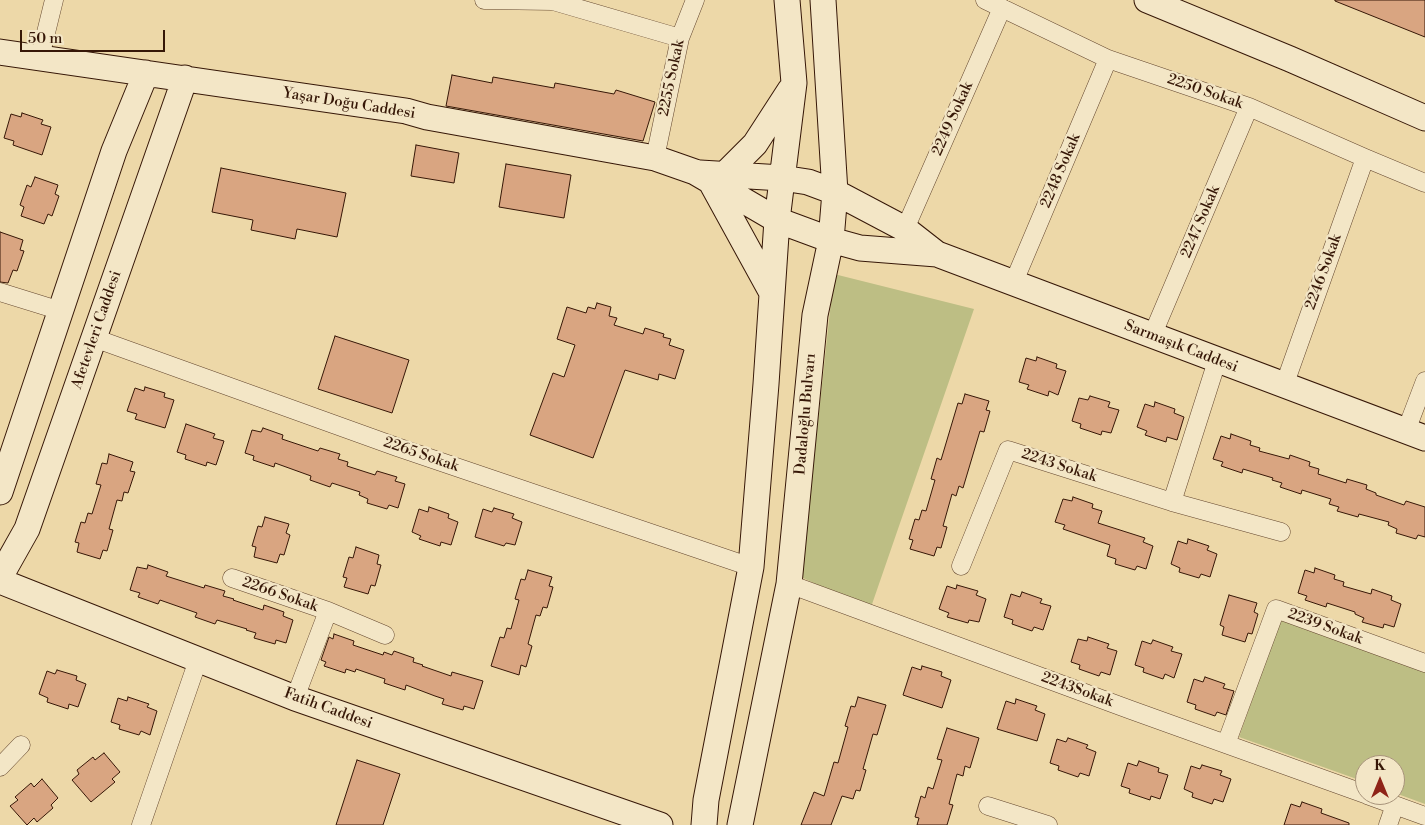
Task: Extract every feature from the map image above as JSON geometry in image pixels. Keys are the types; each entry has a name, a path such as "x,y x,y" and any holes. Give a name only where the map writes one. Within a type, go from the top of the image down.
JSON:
{"main road":[{"path":"704,825 706,800 750,566 766,390 777,220 794,83 787,0"},
{"name":"Dadaloğlu Bulvarı","path":"740,825 789,584 815,315 831,240 835,192 823,0"},
{"path":"1147,0 1290,59 1425,118"},
{"name":"Yaşar Doğu Caddesi","path":"0,52 406,111 427,118 655,158 710,176"},
{"path":"0,492 114,151 146,73"},
{"name":"Afetevleri Caddesi","path":"0,579 27,529 185,78"},
{"path":"710,176 755,144 794,83"},
{"path":"710,176 782,178 808,182 835,192 905,229 937,254"},
{"path":"710,176 777,220 831,240 860,248 937,254"},
{"path":"710,176 772,293"},
{"name":"Sarmaşık Caddesi","path":"937,254 1217,361 1416,434"},
{"name":"Fatih Caddesi","path":"0,579 295,698 660,825"}],"street":[{"path":"40,57 54,0"},
{"path":"484,0 553,1 680,38"},
{"name":"2255 Sokak","path":"655,158 680,38 695,0"},
{"name":"2250 Sokak","path":"985,0 1108,59 1249,107 1425,183"},
{"name":"2249 Sokak","path":"905,229 1002,8"},
{"name":"2248 Sokak","path":"1013,284 1108,59"},
{"name":"2247 Sokak","path":"1152,336 1249,107"},
{"name":"2246 Sokak","path":"1284,386 1365,158"},
{"path":"0,292 61,311"},
{"name":"2265 Sokak","path":"94,338 397,447 750,566"},
{"path":"1172,502 1217,361"},
{"path":"1416,434 1425,381"},
{"name":"2243 Sokak","path":"961,566 1008,450 1172,502 1281,532"},
{"name":"2266 Sokak","path":"232,578 328,611 385,635"},
{"name":"2243Sokak","path":"789,584 1355,791"},
{"name":"2239 Sokak","path":"1226,744 1276,610 1425,663"},
{"name":"2266 Sokak","path":"295,698 328,611"},
{"path":"141,825 198,660"},
{"path":"0,767 21,745"},
{"path":"1388,825 1395,805"},
{"name":"2243Sokak","path":"1395,805 1425,816"},
{"path":"988,806 1048,825"}],"green space":[{"path":"834,274 974,309 870,610 801,577"},
{"path":"1281,618 1425,669 1425,804 1405,797 1405,755 1355,755 1355,778 1239,737"}],"building":[{"path":"1425,0 1425,37 1335,1"},
{"path":"452,75 492,83 493,77 554,88 555,83 614,94 616,90 655,102 643,141 446,106"},
{"path":"22,113 43,120 41,124 51,127 42,155 13,145 14,141 4,138 11,114 21,117"},
{"path":"416,145 459,153 454,183 411,176"},
{"path":"506,164 571,175 564,218 499,207"},
{"path":"221,168 346,193 337,237 297,229 295,239 251,230 253,220 212,212"},
{"path":"35,177 58,185 55,194 59,196 52,216 48,214 44,224 21,216 24,207 20,205 27,185 31,187"},
{"path":"0,232 23,240 20,250 24,251 17,271 13,270 8,283 0,282"},
{"path":"597,303 611,307 609,316 617,318 614,325 643,334 645,328 664,334 663,337 671,339 669,345 684,350 675,379 659,374 658,380 625,370 593,458 530,435 553,373 564,377 575,345 557,339 567,307 586,313 588,307 595,309"},
{"path":"335,336 409,360 392,413 318,389"},
{"path":"1037,357 1057,364 1056,368 1066,371 1058,395 1049,391 1048,396 1027,389 1029,385 1019,382 1026,358 1036,361"},
{"path":"145,387 165,393 164,397 174,400 165,428 135,419 137,414 127,411 135,388 144,391"},
{"path":"965,394 989,401 986,410 990,411 984,432 980,431 963,488 959,486 956,496 952,494 943,526 947,527 941,548 937,547 934,556 910,549 913,540 909,539 915,519 919,520 922,510 926,511 935,480 931,479 937,458 941,460 958,403 962,404"},
{"path":"1090,396 1110,402 1108,407 1119,410 1111,433 1102,431 1101,435 1080,428 1081,424 1072,421 1079,398 1088,400"},
{"path":"1155,402 1175,409 1174,413 1184,417 1177,440 1167,437 1166,442 1145,435 1147,431 1137,427 1145,404 1154,407"},
{"path":"186,424 215,434 213,438 224,441 216,465 207,462 206,466 185,459 186,455 177,452"},
{"path":"263,428 283,435 282,439 318,451 320,448 340,454 338,459 348,462 347,466 375,475 377,471 397,477 395,481 405,484 398,508 389,505 387,509 367,503 368,499 359,495 360,492 332,483 330,487 310,480 311,476 275,463 274,467 253,460 254,456 245,453 252,430 261,432"},
{"path":"1231,434 1251,441 1250,445 1260,448 1259,451 1289,459 1290,455 1310,462 1309,466 1319,469 1318,474 1346,483 1347,479 1367,485 1366,489 1376,493 1376,495 1404,505 1406,501 1425,507 1425,537 1418,535 1416,539 1396,533 1397,529 1388,525 1389,522 1359,514 1358,517 1337,511 1339,507 1329,504 1331,499 1302,490 1301,494 1280,487 1282,483 1272,480 1273,478 1243,469 1242,473 1221,466 1223,462 1213,459 1221,436 1230,439"},
{"path":"109,454 133,462 130,471 135,472 128,493 124,492 122,501 117,500 109,529 113,530 107,551 103,550 100,559 77,552 79,543 75,542 81,522 85,523 88,513 92,514 101,485 96,484 102,463 107,464"},
{"path":"1073,497 1093,504 1092,508 1102,511 1098,523 1145,538 1143,542 1153,546 1146,569 1137,566 1135,570 1115,564 1116,559 1107,556 1110,545 1063,529 1065,525 1055,522 1063,499 1072,501"},
{"path":"429,507 449,514 448,518 458,522 451,545 441,542 440,546 419,539 421,536 412,532 419,509 428,512"},
{"path":"494,508 514,514 512,518 522,522 515,545 506,543 504,546 475,537 483,509 492,512"},
{"path":"265,517 289,524 286,533 290,535 284,555 280,554 277,563 254,557 256,547 252,546 258,526 262,527"},
{"path":"1188,539 1209,546 1207,550 1217,554 1210,577 1201,574 1199,578 1179,572 1180,568 1171,564 1178,541 1187,544"},
{"path":"356,547 379,555 377,564 381,565 375,586 371,585 368,594 344,587 347,578 343,577 349,557 353,558"},
{"path":"148,565 168,572 166,576 204,588 205,585 225,591 223,596 233,600 263,610 264,605 284,612 283,616 293,620 286,643 276,640 275,644 254,638 256,633 247,629 217,620 215,624 195,617 197,613 160,600 158,604 138,597 140,593 130,590 137,567 147,569"},
{"path":"1315,568 1335,575 1334,579 1344,582 1343,586 1371,594 1372,589 1392,596 1391,600 1401,604 1394,627 1384,624 1383,628 1362,622 1364,618 1355,614 1355,612 1327,603 1326,607 1305,600 1307,596 1298,593 1305,570 1314,573"},
{"path":"528,570 552,577 549,586 553,587 547,608 543,607 540,616 536,615 528,644 532,646 526,667 521,665 519,675 491,666 500,637 504,638 507,628 511,629 519,600 515,599 521,579 525,580"},
{"path":"957,585 978,591 976,595 986,599 979,622 969,620 968,623 947,617 949,613 939,609 947,586 956,589"},
{"path":"1022,592 1042,599 1040,603 1051,606 1043,630 1034,627 1032,631 1012,624 1013,620 1004,617 1011,594 1020,597"},
{"path":"1229,595 1257,603 1254,612 1258,614 1252,634 1248,633 1245,642 1222,635 1224,627 1220,625"},
{"path":"334,634 354,641 353,645 383,655 384,652 392,655 394,651 414,658 413,662 422,666 451,676 452,672 483,681 474,709 464,706 463,710 442,704 444,699 406,685 405,690 384,683 385,679 356,669 355,672 346,669 345,673 324,666 326,662 321,660 329,637 333,639"},
{"path":"1088,637 1109,644 1107,648 1117,651 1110,675 1101,672 1099,676 1079,669 1080,665 1071,662 1078,639 1087,641"},
{"path":"1153,640 1173,647 1171,651 1182,654 1174,678 1165,674 1163,679 1143,672 1144,668 1135,665 1142,641 1151,644"},
{"path":"922,666 942,672 941,676 951,680 942,708 903,695 912,667 921,670"},
{"path":"57,670 77,676 76,680 86,684 78,707 69,704 68,709 47,702 48,698 39,694 47,671 55,674"},
{"path":"1205,677 1225,684 1223,688 1234,691 1226,715 1217,712 1215,716 1195,709 1196,705 1187,702 1194,679 1203,682"},
{"path":"128,697 149,704 147,707 157,711 150,735 141,731 139,735 119,729 120,725 111,722 118,698 127,701"},
{"path":"858,697 886,705 877,735 873,734 863,769 866,770 860,791 856,790 853,799 842,796 831,825 801,825 814,792 824,796 834,762 838,763 848,727 845,726 851,706 855,707"},
{"path":"1016,699 1037,706 1035,710 1045,714 1037,741 997,729 1006,701 1015,704"},
{"path":"947,728 979,738 970,768 965,766 963,776 957,774 949,804 953,805 947,825 917,825 919,818 915,817 921,796 925,798 928,787 933,789 942,760 937,759"},
{"path":"1068,738 1088,745 1086,748 1096,752 1089,776 1080,773 1078,777 1058,770 1059,766 1050,763 1057,739 1066,742"},
{"path":"104,753 120,772 112,779 115,782 91,802 72,780 79,774 77,770 93,757 95,760"},
{"path":"357,760 400,774 383,825 336,825"},
{"path":"1139,761 1159,768 1158,772 1168,775 1160,799 1151,796 1150,800 1129,793 1130,789 1121,786 1128,763 1137,766"},
{"path":"1202,765 1222,771 1220,775 1231,779 1223,802 1214,799 1212,804 1192,797 1193,793 1184,789 1191,766 1200,769"},
{"path":"42,779 58,798 51,805 53,808 37,822 34,818 27,825 10,806 18,800 15,797 31,783 34,787"},
{"path":"1302,802 1322,809 1321,813 1349,823 1349,825 1284,825 1291,804 1300,807"}]}
